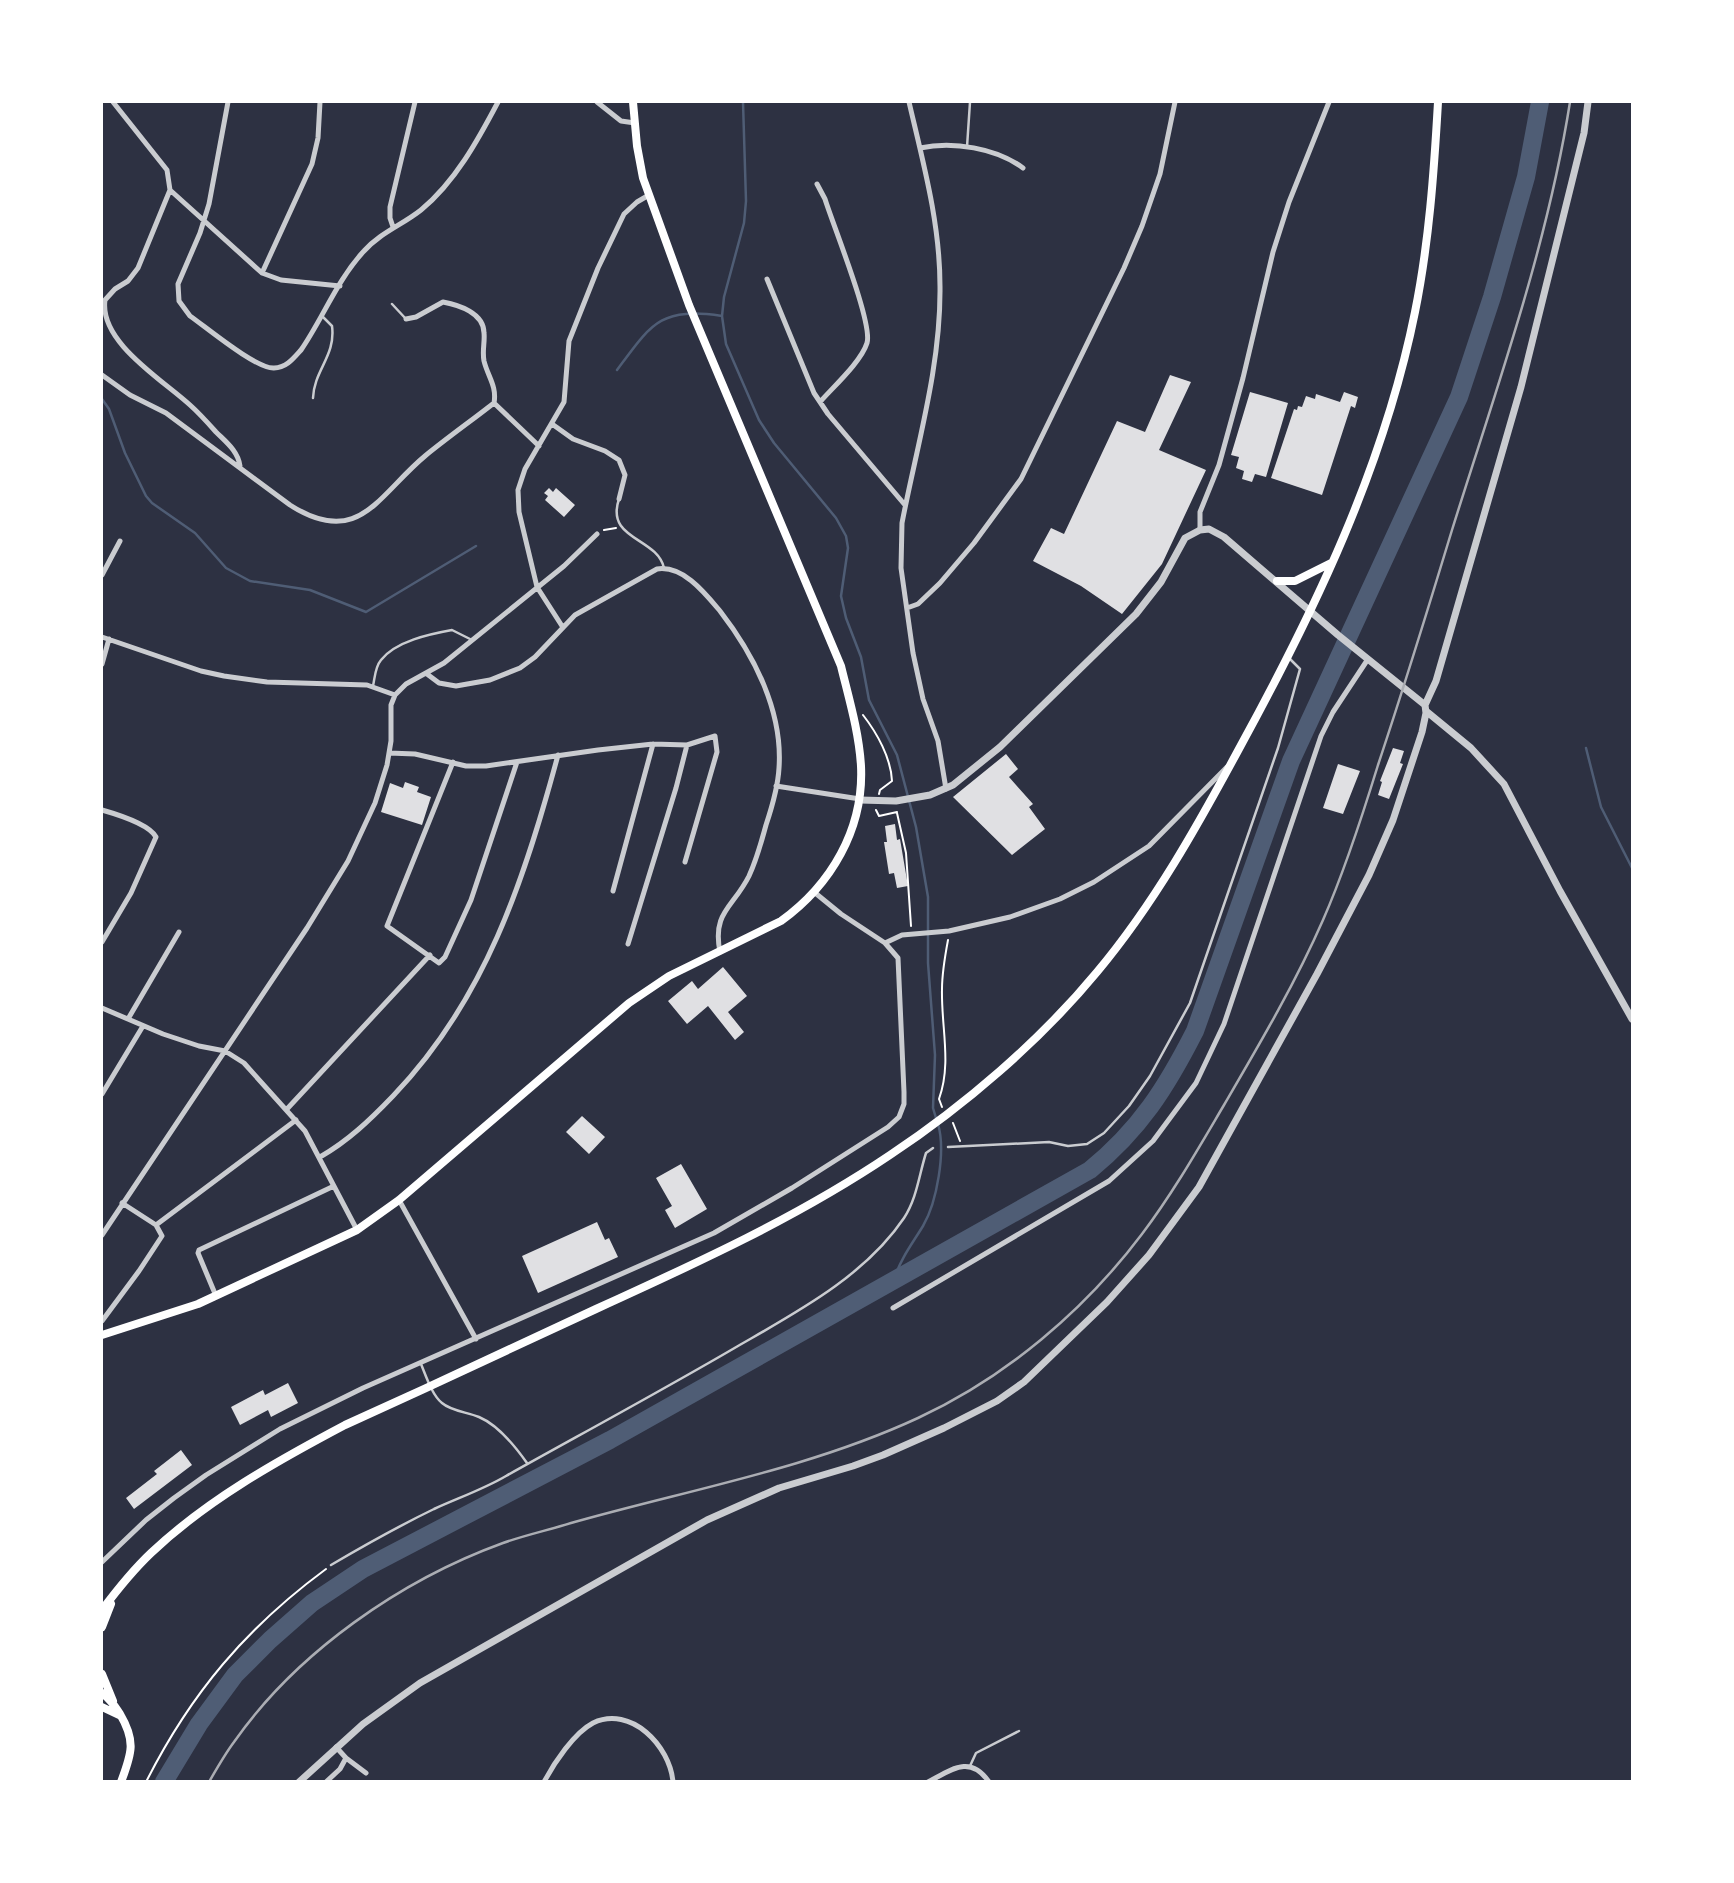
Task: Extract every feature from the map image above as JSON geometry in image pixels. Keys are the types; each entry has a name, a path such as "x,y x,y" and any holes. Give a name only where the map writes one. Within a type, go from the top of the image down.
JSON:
{"main road":[{"path":"102,1335 216,1296 357,1230 399,1200 629,1003 669,976 781,921 796,910 814,892 843,852 853,831 860,800 859,747 841,666 689,305 639,163 633,102"},
{"path":"102,1610 151,1553 177,1530 248,1480 345,1425 753,1236 883,1160 963,1100 1021,1051 1098,971 1168,871 1233,760 1311,610 1370,473 1384,433 1416,311 1428,234 1438,102"},
{"path":"1277,581 1295,581 1307,577 1331,563"},
{"path":"102,1627 117,1591"},
{"path":"102,1674 107,1709"},
{"path":"102,1693 107,1709 121,1716 132,1741 131,1753 121,1782"}],"street":[{"path":"113,102 167,170 170,190 138,268 128,281 115,289 105,300 106,317 112,330 132,355 190,405 232,448 240,466"},
{"path":"228,102 205,220 177,292 182,308 190,316 259,365 277,368 292,360 365,249 422,209 453,174 482,133 498,102"},
{"path":"262,273 312,164 318,138 320,102"},
{"path":"393,228 390,207 415,102"},
{"path":"597,102 621,121 635,123"},
{"path":"909,102 937,235 940,316 934,366 905,505 900,550 918,679 938,741 946,789"},
{"path":"907,608 926,598 940,583 974,543 1020,479 1142,226 1160,174 1175,102"},
{"path":"1200,530 1200,512 1219,465 1273,252 1289,202 1329,102"},
{"path":"299,1782 336,1747 396,1699 429,1677 707,1520 779,1488 853,1466 944,1429 997,1401 1024,1382 1107,1302 1180,1216 1199,1187 1317,974 1369,875 1389,829 1422,732 1425,708 1436,681 1489,503 1584,133 1588,102"},
{"path":"920,148 933,145 967,148 1004,156 1023,167"},
{"path":"817,184 825,199 864,314 868,336 864,351 820,402"},
{"path":"170,190 262,273 281,280 340,286"},
{"path":"562,626 537,587 519,512 518,490 525,469 564,402 569,341 579,311 619,223 631,207 649,195"},
{"path":"767,279 804,372 820,402 905,505"},
{"path":"102,375 130,395 166,413 290,505 312,517 331,522 350,519 375,506 424,457 494,403 496,392 484,360 484,326 480,318 456,305 443,302 416,317 406,319"},
{"path":"494,403 540,446"},
{"path":"552,424 573,439 619,460 625,475 619,499"},
{"path":"776,786 860,800 896,802 946,789 1000,747 1136,614 1161,582 1185,538 1200,530 1214,531 1277,581 1471,748 1504,784 1566,902 1633,1019"},
{"path":"102,1235 307,928 348,861 375,803 389,753 391,705 395,695 406,684 427,674 472,640 564,566 597,534"},
{"path":"102,574 120,541"},
{"path":"427,674 439,683 456,686 471,685 503,675 535,657 575,615 648,573 664,568 676,571 702,590 753,660 769,702 777,735 779,767 755,862 720,920 717,931 720,952"},
{"path":"102,636 201,671 224,676 267,682 373,686 395,695"},
{"path":"102,664 108,639"},
{"path":"893,1308 1109,1181 1153,1141 1196,1083 1224,1024 1321,736 1332,712 1368,659"},
{"path":"389,753 435,757 475,767 653,744 687,745 715,736 717,752 685,862"},
{"path":"613,891 653,744"},
{"path":"628,944 687,745"},
{"path":"320,1157 358,1131 413,1074 470,991 507,919 558,755"},
{"path":"885,943 893,938 945,932 1037,908 1094,882 1149,846 1194,803 1233,760"},
{"path":"453,762 387,926 441,962 471,900 517,762"},
{"path":"102,810 153,832 156,838 145,866 102,942"},
{"path":"102,1562 146,1520 206,1475 280,1429 363,1388 714,1233 846,1156 899,1117 904,1104 904,1092 898,958 885,943 841,914 814,892"},
{"path":"128,1019 178,932"},
{"path":"287,1109 430,955"},
{"path":"102,1008 186,1042 225,1051 251,1069 296,1120 320,1157 357,1230"},
{"path":"102,1094 143,1026"},
{"path":"156,1225 296,1120"},
{"path":"216,1296 199,1250 334,1186"},
{"path":"399,1200 476,1339"},
{"path":"102,1321 162,1236 156,1225 122,1203"},
{"path":"544,1782 555,1762 586,1728 592,1723 617,1720 631,1723 654,1738 664,1752 673,1782"},
{"path":"336,1747 366,1773"},
{"path":"326,1782 340,1769 346,1758"},
{"path":"928,1782 953,1769 970,1766 984,1774 989,1782"}],"lane":[{"path":"967,148 970,102"},
{"path":"392,304 406,319"},
{"path":"313,398 316,377 332,345 332,326 322,316"},
{"path":"619,499 615,515 619,526 659,555 664,568"},
{"path":"373,686 381,660 400,646 452,630 472,640"},
{"path":"948,1147 1049,1142 1068,1146 1087,1144 1104,1133 1123,1113 1150,1076 1191,1003 1278,748 1300,669 1288,656"},
{"path":"331,1565 369,1542 506,1477 701,1368 819,1297 861,1264 905,1217 914,1200 926,1153 933,1149"},
{"path":"421,1364 439,1401 449,1408 490,1423 519,1451 527,1463"},
{"path":"970,1766 976,1754 1019,1731"}],"path":[{"path":"597,534 619,526"},
{"path":"892,781 880,790 876,814 879,816 897,812 906,853 912,934"},
{"path":"944,1110 939,1099 946,1081 942,991 945,932"},
{"path":"949,1118 961,1145"},
{"path":"146,1782 170,1735 223,1662 279,1606 331,1565"}],"building":[{"path":"1170,375 1191,382 1159,450 1206,470 1162,564 1122,614 1081,586 1033,561 1051,528 1064,534 1117,421 1145,432"},
{"path":"1250,392 1288,403 1266,477 1255,474 1252,482 1242,479 1244,471 1236,468 1239,457 1231,455"},
{"path":"1344,392 1358,397 1355,408 1351,406 1322,495 1271,478 1294,409 1302,407 1306,396 1315,399 1316,394 1340,402"},
{"path":"549,488 553,492 556,488 575,505 564,517 545,500 548,496 544,493"},
{"path":"1393,748 1404,751 1400,763 1403,764 1389,799 1378,795 1382,782 1380,781"},
{"path":"1006,754 1018,769 1009,777 1033,804 1029,807 1045,829 1012,855 953,797"},
{"path":"1338,764 1360,771 1343,814 1323,808"},
{"path":"405,782 419,787 417,792 431,797 422,825 381,812 390,783 403,788"},
{"path":"895,824 908,886 897,888 894,873 889,874 884,842 887,842 885,826"},
{"path":"723,967 747,996 728,1012 744,1032 735,1040 708,1006 687,1024 668,1001 692,981 698,989"},
{"path":"582,1116 605,1137 589,1154 566,1132"},
{"path":"681,1164 707,1209 675,1228 665,1210 672,1206 656,1178"},
{"path":"597,1222 605,1240 609,1238 618,1257 538,1293 522,1256"},
{"path":"288,1383 298,1403 271,1417 268,1410 240,1425 231,1407 263,1390 265,1395"},
{"path":"181,1450 192,1465 134,1509 126,1498 157,1474 154,1471"}],"waterway":[{"path":"743,102 746,201 744,223 724,297 722,316 726,344 759,420 774,443 836,518 846,536 848,548 841,596 846,618 861,657 869,700 897,755 916,827 928,897 928,963 935,1055 933,1108 936,1118"},
{"path":"164,1782 199,1724 235,1675 312,1603 363,1569 610,1440 1090,1170 1138,1123 1162,1089 1195,1031 1291,761 1459,397 1492,297 1526,177 1540,102"},
{"path":"617,370 639,340 659,322 684,314 722,316"},
{"path":"102,399 109,409 125,453 146,496 195,533 226,568 250,581 310,590 366,612 476,546"},
{"path":"1586,748 1601,807 1632,868"},
{"path":"894,1279 932,1204 939,1176 941,1148 938,1124"}],"railway":[{"path":"209,1782 224,1756 259,1709 288,1678 320,1649 390,1598 465,1558 511,1540 790,1465 876,1436 918,1418 982,1383 1041,1339 1095,1289 1142,1234 1205,1138 1276,1014 1301,967 1339,882 1519,318 1548,211 1570,102"}]}
